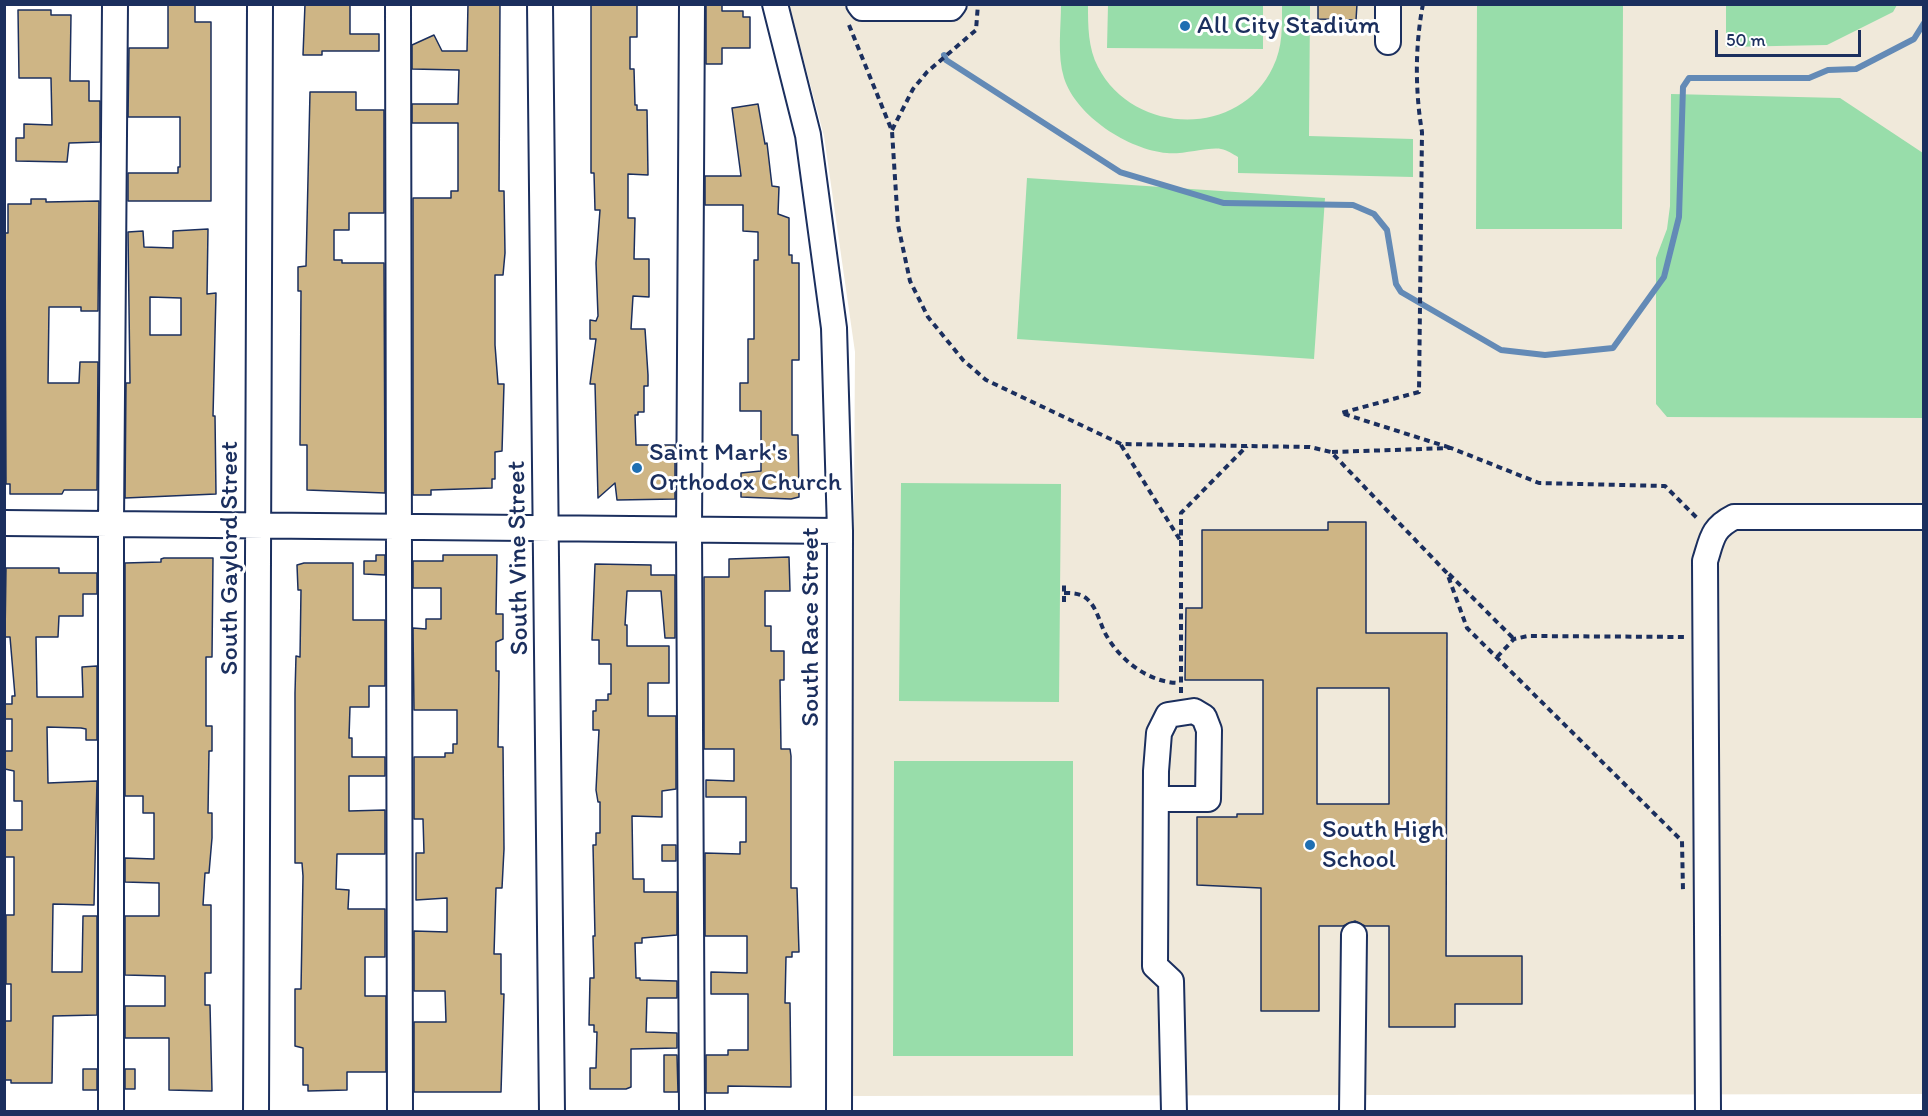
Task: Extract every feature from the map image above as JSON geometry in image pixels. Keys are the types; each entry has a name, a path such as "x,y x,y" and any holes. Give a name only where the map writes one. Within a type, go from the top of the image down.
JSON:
{"street":[{"path":"111,1112 111,524 115,4"},
{"name":"South Gaylord Street","path":"256,1112 260,4"},
{"path":"398,4 400,1112"},
{"name":"South Vine Street","path":"540,4 552,1112"},
{"path":"692,4 689,530 692,1112"},
{"name":"South Race Street","path":"775,4 808,135 834,328 840,531 839,1112"},
{"path":"852,9 951,8 954,4"},
{"path":"1388,4 1388,42"},
{"path":"1708,1112 1705,561 1714,534 1720,524 1734,518 1923,517"},
{"path":"4,523 840,531"},
{"path":"1156,799 1208,799 1209,730 1204,717 1194,711 1181,711 1168,715 1159,733 1156,799 1155,966 1171,981 1174,1112"},
{"path":"1352,1112 1354,935"}],"path":[{"path":"891,131 908,97 927,72 976,30 978,4"},
{"path":"1423,4 1419,24 1417,106 1422,132 1419,392 1341,412 1451,448 1539,483 1665,486 1714,534"},
{"path":"852,9 891,131 898,225 910,281 938,332 963,360 986,380 1120,444 1310,447 1331,452 1451,448"},
{"path":"1120,444 1181,541"},
{"path":"1181,711 1181,513 1246,446"},
{"path":"1331,452 1514,639"},
{"path":"1447,573 1467,628 1682,841 1683,898"},
{"path":"1064,584 1062,593 1064,602"},
{"path":"1062,593 1077,594 1089,602 1112,643 1132,664 1155,679 1181,683"},
{"path":"1497,657 1514,639 1528,636 1697,637"}],"shaded area":[{"path":"789,5 1923,5 1923,1094 850,1096 855,352 824,136"}],"green space":[{"path":"1726,4 1897,5 1893,12 1827,45 1726,47"},
{"path":"1061,5 1088,5 1092,52 1098,67 1114,89 1135,106 1160,116 1186,120 1212,117 1236,107 1257,90 1273,67 1279,52 1282,5 1310,5 1309,136 1413,139 1413,177 1238,173 1238,157 1217,148 1167,153 1121,138 1092,118 1070,92 1064,78 1060,51"},
{"name":"All City Stadium","path":"1108,5 1263,5 1263,49 1107,48"},
{"path":"1477,5 1623,5 1622,229 1476,229"},
{"path":"1671,94 1840,98 1923,153 1923,418 1667,417 1656,404 1656,258 1667,229 1670,206"},
{"path":"1027,178 1325,198 1314,359 1017,339"},
{"path":"901,483 1061,484 1059,702 899,701"},
{"path":"894,761 1073,761 1073,1056 893,1056"}],"building":[{"path":"168,4 195,4 195,22 211,22 211,201 128,201 128,173 178,173 178,167 180,167 180,117 128,117 129,48 168,48"},
{"path":"305,4 350,4 350,34 379,34 379,51 322,51 322,55 303,55"},
{"path":"468,4 500,4 499,191 504,191 505,253 503,275 495,275 495,345 498,384 504,384 502,451 495,452 495,479 492,479 492,488 431,490 431,495 413,495 413,198 451,198 451,191 458,191 458,123 412,123 412,104 458,104 459,70 412,69 412,45 434,35 442,51 467,51"},
{"path":"591,4 637,4 637,37 630,37 630,69 634,69 637,110 647,110 648,175 628,174 628,218 635,218 634,259 649,259 649,297 633,296 631,329 645,329 648,375 648,386 644,386 644,412 638,412 638,415 635,415 636,445 675,445 675,499 617,500 615,483 598,498 595,384 590,384 596,339 590,339 590,320 596,321 598,316 596,263 600,210 595,210 594,173 591,173"},
{"path":"706,4 722,4 722,11 743,11 743,17 750,17 750,48 722,48 722,64 706,64"},
{"path":"1318,4 1357,4 1356,20 1318,19"},
{"path":"18,10 51,10 51,15 71,15 70,81 89,81 89,101 100,101 100,142 69,143 67,162 16,161 16,138 24,138 24,124 52,125 51,78 19,78"},
{"path":"310,92 356,92 356,110 384,110 384,213 349,213 349,230 334,230 334,260 342,260 342,263 384,263 385,493 307,490 307,445 300,445 301,291 298,291 298,267 306,266"},
{"path":"758,104 765,144 767,143 772,186 779,187 778,214 789,218 789,255 792,255 792,263 799,263 799,360 792,360 792,435 798,435 799,497 791,499 741,497 741,473 761,471 761,411 740,411 740,383 748,383 748,339 754,339 754,260 758,260 758,232 743,231 743,205 705,205 705,176 741,176 732,108"},
{"path":"31,199 46,199 46,202 99,201 98,311 81,311 81,307 49,307 48,383 79,383 80,362 98,362 97,490 64,490 62,494 10,494 10,484 6,484 5,233 8,233 8,204 31,204"},
{"path":"208,229 207,294 216,293 213,416 215,416 216,494 125,498 126,383 130,383 128,232 143,231 144,247 173,248 173,231","holes":["150,297 181,298 181,335 150,335"]},
{"path":"1328,522 1366,522 1366,633 1447,633 1446,956 1522,956 1522,1004 1455,1004 1455,1027 1389,1027 1389,926 1365,926 1355,921 1343,926 1319,926 1319,1011 1261,1011 1261,888 1197,885 1197,817 1237,817 1237,814 1263,814 1263,680 1185,680 1186,608 1202,608 1202,530 1328,530","holes":["1317,688 1389,688 1389,804 1317,804"]},
{"path":"376,555 385,555 385,575 364,574 364,561 376,561"},
{"path":"443,555 497,555 496,614 503,614 503,639 496,642 496,671 499,671 498,747 503,747 504,849 502,888 496,888 494,954 501,954 501,994 504,994 501,1092 414,1092 414,1022 446,1022 445,991 414,991 414,931 447,932 447,898 416,900 416,853 424,853 423,819 414,819 414,757 445,757 445,753 453,753 453,744 457,744 457,710 414,710 413,628 426,629 426,619 441,619 441,588 413,588 413,561 443,561"},
{"path":"789,557 790,591 765,591 765,626 771,626 771,651 784,651 784,680 780,680 781,749 790,749 791,756 791,888 797,888 799,952 792,952 792,957 786,957 785,1003 790,1003 791,1087 728,1086 728,1093 706,1093 706,1055 728,1055 728,1050 748,1050 748,994 711,994 711,972 747,973 747,936 705,936 705,853 740,854 740,842 746,842 746,797 706,797 706,780 734,781 734,749 704,749 704,577 729,577 729,559"},
{"path":"164,558 213,558 212,657 206,657 206,726 212,726 212,751 209,751 208,813 212,813 212,838 209,873 205,873 203,905 211,905 211,973 205,973 205,1005 210,1005 212,1091 169,1090 169,1038 125,1038 125,1006 165,1006 165,976 125,975 125,916 159,916 159,883 125,882 125,858 154,859 154,813 143,813 143,796 125,796 125,563 161,562"},
{"path":"353,563 353,620 385,620 385,686 369,686 369,707 350,707 349,738 352,738 352,757 385,757 385,776 349,776 349,811 385,810 385,854 337,854 336,889 349,890 348,909 385,909 385,957 365,957 365,996 386,996 386,1072 347,1072 347,1090 308,1091 308,1085 303,1085 303,1048 295,1046 295,989 301,989 303,876 302,863 295,863 295,693 296,656 300,657 301,590 298,590 297,565"},
{"path":"595,564 651,565 651,575 675,575 675,638 665,638 661,591 627,591 625,625 627,625 627,646 669,646 669,683 648,683 648,716 676,716 676,789 662,791 662,817 632,816 633,879 644,879 644,892 677,892 677,935 642,938 642,943 635,943 636,978 677,981 677,998 647,998 646,1032 677,1033 677,1048 631,1049 631,1087 626,1089 590,1089 590,1068 596,1068 597,1032 594,1032 594,1025 589,1025 590,978 594,978 593,936 595,936 593,845 596,845 596,833 600,833 600,802 598,802 596,790 599,730 593,730 593,711 596,711 596,700 608,700 608,694 611,694 611,664 599,664 599,640 592,640"},
{"path":"6,568 59,568 59,573 97,573 97,594 83,594 83,616 59,616 58,637 36,637 37,697 83,697 82,667 97,666 97,740 86,740 86,729 47,727 48,783 97,781 94,905 53,904 52,972 82,972 83,916 97,916 97,1015 53,1016 52,1083 11,1083 11,1080 4,1080 4,1021 11,1021 11,984 6,984 6,915 14,915 14,857 5,857 5,830 22,830 22,801 14,801 14,771 5,769 5,751 12,751 12,719 5,719 5,704 12,704 12,696 15,696 10,637 5,637"},
{"path":"662,845 676,845 676,861 662,861"},
{"path":"664,1055 677,1055 678,1092 664,1092"},
{"path":"83,1069 97,1069 97,1090 83,1090"},
{"path":"125,1069 135,1069 135,1089 125,1089"}],"waterway":[{"path":"944,55 946,60 1120,172 1224,203 1353,205 1374,214 1387,230 1396,284 1401,292 1501,350 1545,355 1613,348 1664,277 1679,217 1683,87 1689,78 1809,78 1828,70 1856,69 1914,39 1924,23"}],"place":[{"name":"All City Stadium","path":"1185,26"},
{"name":"Saint Mark's Orthodox Church","path":"637,468"},
{"name":"South High School","path":"1310,845"}]}
